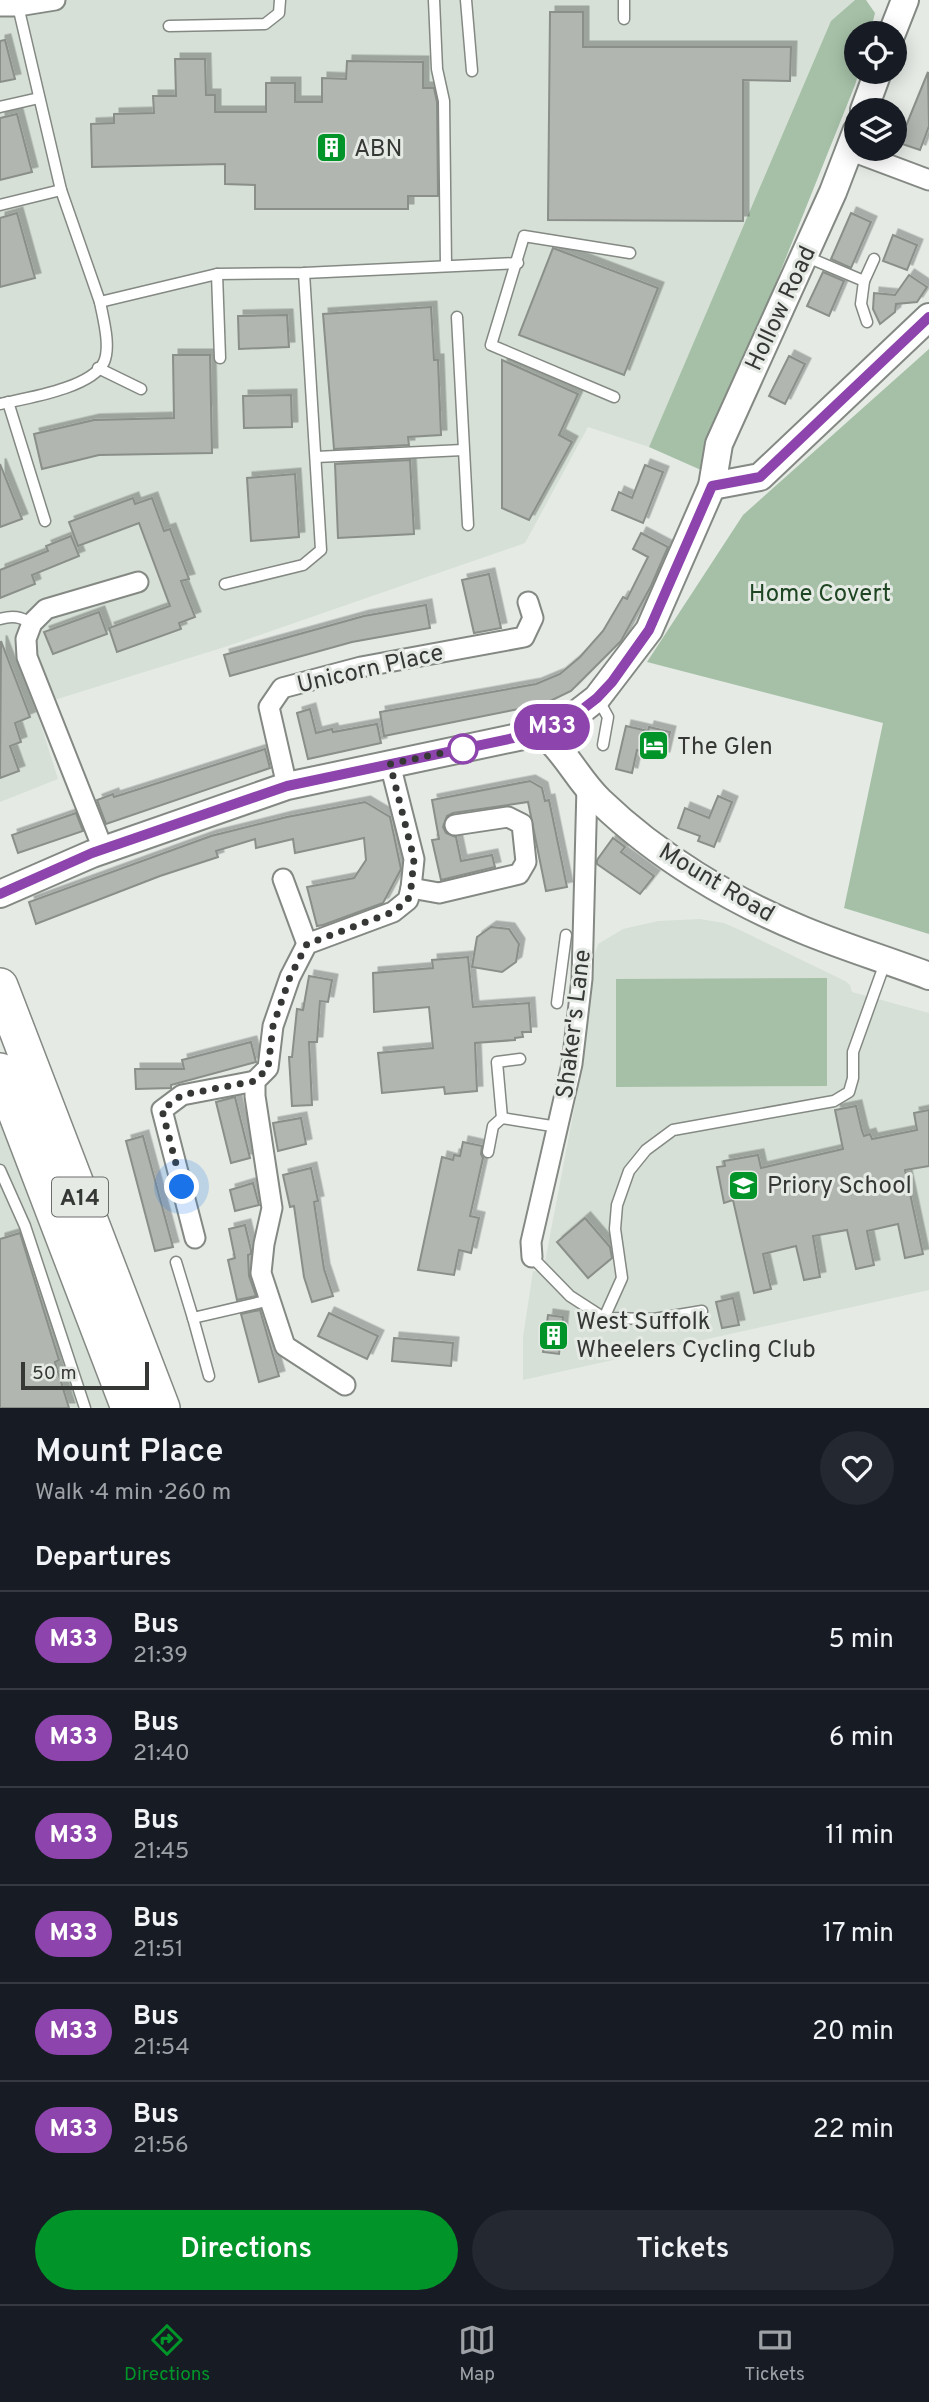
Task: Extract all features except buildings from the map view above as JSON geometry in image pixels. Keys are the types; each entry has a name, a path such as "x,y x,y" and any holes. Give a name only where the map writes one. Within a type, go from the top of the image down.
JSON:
{"highway":[{"name":"A14","path":"0,986 162,1408"},
{"name":"A14","path":"0,1071 129,1408"}],"street":[{"path":"9,6 54,0"},
{"path":"897,21 905,0"},
{"name":"Hollow Road","path":"0,894 103,849 287,786 542,732 570,719 597,698 612,682 649,630 712,486 719,444 845,161"},
{"path":"891,161 929,180"},
{"path":"712,486 760,477 927,323"},
{"path":"103,849 27,657 26,639 32,623 46,609 138,582"},
{"name":"Unicorn Place","path":"287,786 269,707 282,688 361,667 523,637 533,618 528,602"},
{"name":"Mount Road","path":"542,732 565,754 600,801 652,844 734,897 802,930 929,976"},
{"path":"195,1238 162,1110 182,1095 255,1081 268,1068 273,1026 290,977 307,944 393,912 408,900 414,859 390,764"},
{"name":"Shaker's Lane","path":"532,1257 530,1242 572,1064 582,979 587,787"},
{"path":"411,888 439,893 519,874 526,862 522,824 508,817 454,825"},
{"path":"283,879 307,944"},
{"path":"255,1081 272,1208 261,1273 285,1346 345,1385"}],"lane":[{"path":"169,26 265,24 279,13 280,0"},
{"path":"434,0 437,69 444,101 446,266"},
{"path":"466,0 472,71"},
{"path":"624,0 624,19"},
{"path":"9,6 39,98 61,190 100,302 106,333 104,362 87,380 4,403 45,521"},
{"path":"0,107 39,98"},
{"path":"0,205 61,190"},
{"path":"614,397 491,345 524,236 630,253"},
{"path":"804,256 864,281"},
{"path":"867,322 861,304 864,281 874,259"},
{"path":"100,302 217,274 304,273 518,263"},
{"path":"225,584 303,565 321,550 304,273"},
{"path":"217,274 220,358"},
{"path":"457,317 468,526"},
{"path":"98,368 141,389"},
{"path":"316,457 463,450"},
{"path":"0,619 20,617 32,623"},
{"path":"597,698 608,717 603,746"},
{"path":"557,1003 566,934"},
{"path":"604,1318 622,1278 615,1229 617,1205 629,1171 646,1150 673,1130 834,1101 849,1092 853,1078 853,1052 886,960"},
{"path":"561,976 582,979"},
{"path":"502,1118 497,1062 520,1059"},
{"path":"502,1118 559,1127"},
{"path":"488,1152 493,1126 502,1118"},
{"path":"0,1170 25,1226 85,1408"},
{"path":"532,1257 570,1296 604,1318 654,1318 702,1311"},
{"path":"176,1262 209,1376"},
{"path":"193,1318 270,1300"}],"shaded area":[{"path":"0,0 855,0 831,22 649,447 588,427 525,543 228,646 35,706 58,779 0,802"},
{"name":"Priory School","path":"700,919 724,923 740,930 845,981 852,992 929,1013 929,1290 523,1380 523,1337 533,1271 543,1272 576,1099 592,989 594,956 598,944 623,929 658,921"},
{"path":"0,1125 109,1408 16,1408 0,1378"}],"green space":[{"path":"855,0 866,0 875,13 873,21 844,21 844,84 855,85 850,98 844,98 844,112 701,470 649,447 831,21"},
{"name":"Home Covert","path":"929,349 929,934 844,908 883,723 647,662 743,515"},
{"path":"827,978 827,1086 616,1087 616,979"}],"bus line":[{"name":"M33","path":"0,894 92,853 287,786 542,732 570,719 612,682 649,630 712,486 760,477 929,317"}],"place":[{"name":"ABN","path":"331,148"},
{"name":"The Glen","path":"654,746"},
{"name":"Priory School","path":"744,1185"},
{"name":"West Suffolk Wheelers Cycling Club","path":"553,1335"}],"route":[{"path":"182,1187 162,1110 182,1095 255,1081 268,1068 273,1026 290,977 307,944 393,912 408,900 414,859 390,764 466,748 463,749"}]}
